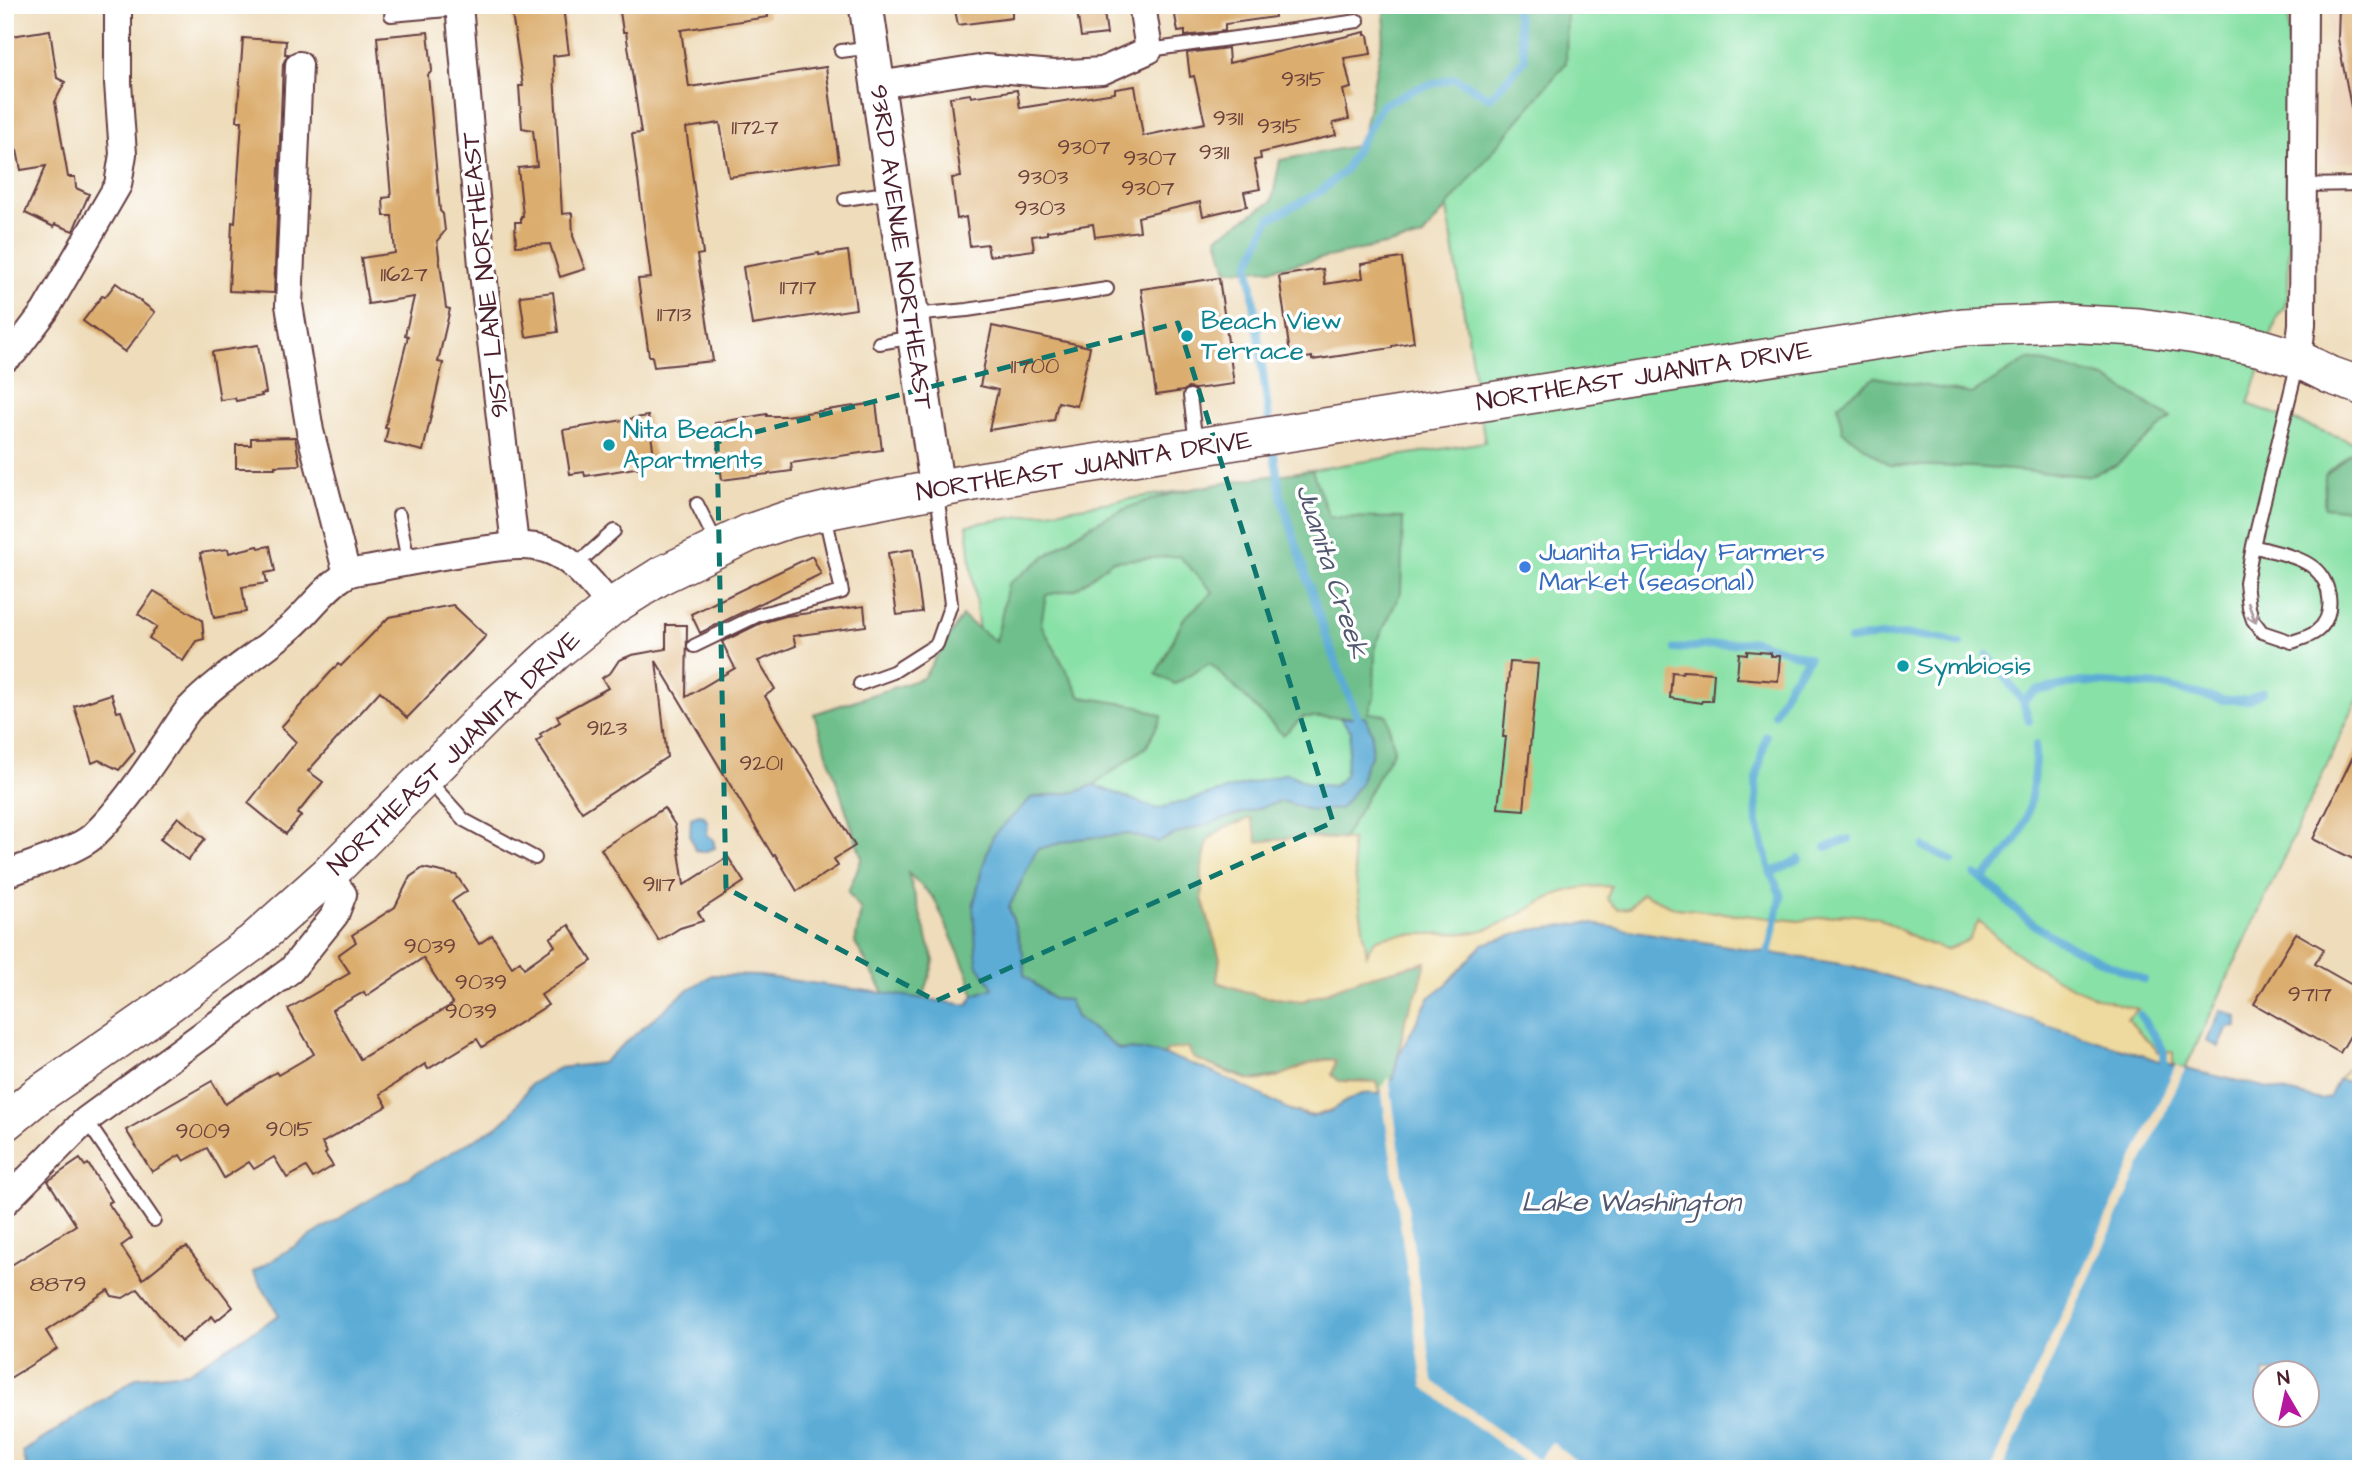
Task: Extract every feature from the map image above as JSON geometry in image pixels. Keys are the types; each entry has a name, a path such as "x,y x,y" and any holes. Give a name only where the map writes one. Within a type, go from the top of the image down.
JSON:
{"main road":[{"name":"NORTHEAST JUANITA DRIVE","path":"5,1122 37,1096 252,943 328,874 491,711 611,607 662,575 719,546 787,520 937,489 1963,327 2062,323 2139,327 2196,335 2258,347 2298,359 2330,375 2361,386"}],"street":[{"path":"5,359 14,352 45,311 118,185 123,154 117,69 118,5"},
{"name":"93RD AVENUE NORTHEAST","path":"866,5 856,49 878,85 937,489"},
{"path":"878,85 985,68 1054,74 1102,71 1149,50 1142,5"},
{"path":"2298,359 2302,324 2302,185 2296,126 2304,5"},
{"name":"91ST LANE NORTHEAST","path":"459,7 482,265 515,545"},
{"path":"299,65 289,305 310,431 347,574"},
{"path":"5,874 47,859 91,838 131,792 188,710 230,673 295,623 347,574 408,561 515,545 556,551 589,578 611,607"},
{"path":"5,1202 86,1120 291,970 335,915 343,894 328,874"}],"lane":[{"path":"391,15 459,7"},
{"path":"1149,50 1358,21"},
{"path":"2302,185 2361,184"},
{"path":"845,199 893,192"},
{"path":"879,343 913,326 967,310 1107,289"},
{"path":"2253,546 2302,561 2314,568 2324,579 2330,607 2319,630 2292,642 2262,632 2253,620 2246,595 2253,546 2298,359"},
{"path":"1191,396 1197,447"},
{"path":"860,684 893,672 937,644 951,604 937,489"},
{"path":"697,504 719,546"},
{"path":"694,646 758,615 842,592 825,511"},
{"path":"399,515 408,561"},
{"path":"575,566 614,531"},
{"path":"426,777 464,820 534,858"},
{"path":"86,1120 153,1220"}],"highlighted area":[{"path":"1178,323 1333,822 936,1001 726,888 717,442"}],"shaded area":[{"path":"2329,5 2361,5 2361,161 2326,163"}],"green space":[{"path":"1383,5 1567,5 1566,63 1422,237 1270,269 1227,270 1217,237 1272,201 1280,160 1361,145 1385,26"},
{"path":"1414,5 2288,5 2291,149 2288,295 2284,308 2278,315 2248,404 2361,445 2361,692 2185,1069 1968,1000 1393,1078 1342,1106 1131,1049 1121,1050 1018,982 967,525 1485,442"},
{"path":"2029,359 2105,378 2171,418 2115,466 2087,476 1972,467 1889,465 1842,431 1838,405 1875,377 1972,394"},
{"path":"2361,444 2361,511 2324,507 2325,475"},
{"path":"1312,470 1329,517 1403,518 1401,592 1375,646 1374,698 1368,713 1387,715 1394,750 1343,839 1299,837 1258,842 1208,840 1202,868 1202,898 1220,958 1217,982 1259,996 1303,1001 1363,978 1427,962 1419,989 1406,1016 1393,1078 1379,1094 1377,1082 1339,1081 1332,1075 1335,1060 1326,1059 1284,1075 1252,1080 1169,1050 1163,1055 1131,1049 1121,1050 1075,1017 1069,1001 1053,999 1024,975 1023,953 1009,907 1037,849 1076,839 1129,834 1157,842 1282,801 1312,811 1361,783 1365,765 1371,757 1365,717 1303,717 1283,735 1210,663 1175,684 1156,674 1184,618 1213,592 1179,556 1112,561 1076,589 1046,595 1041,624 1081,697 1138,706 1162,716 1147,746 1094,785 1076,792 1031,798 1017,814 993,989 974,995 968,974 934,898 908,873 934,961 923,999 885,994 855,943 861,910 848,892 862,858 814,714 923,678 962,616 996,642 1008,584 1097,522 1122,510 1175,493"}],"sand":[{"path":"1251,818 1258,842 1299,837 1352,840 1367,955 1373,942 1382,938 1406,934 1475,932 1508,921 1558,894 1577,888 1598,886 1611,886 1607,899 1618,909 1629,908 1642,893 1676,908 1799,921 1844,914 1877,917 1921,941 1946,950 1969,940 1979,921 2014,951 2052,976 2094,996 2138,1009 2127,1019 2159,1052 2173,1052 2173,1066 1852,966 1750,951 1483,945 1447,984 1429,998 1399,1055 1406,1016 1419,989 1426,962 1363,978 1303,1001 1259,996 1217,982 1220,958 1202,898 1202,868 1208,840 1224,828"},
{"path":"1188,1047 1193,1058 1250,1080 1272,1078 1315,1062 1336,1060 1332,1075 1339,1081 1377,1082 1379,1094 1362,1094 1342,1106 1314,1116 1284,1108 1259,1094 1163,1055 1169,1050"},
{"path":"2361,1058 2361,1083 2338,1080 2351,1064"}],"water":[{"name":"Lake Washington","path":"1365,717 1372,733 1371,757 1365,765 1361,783 1340,809 1312,811 1282,801 1157,842 1129,834 1076,839 1037,849 1009,907 1023,953 1024,975 1053,999 1069,1000 1076,1017 1120,1050 1153,1052 1191,1064 1307,1116 1327,1113 1357,1096 1379,1094 1393,1078 1399,1055 1429,998 1447,984 1483,944 1531,930 1586,923 1852,966 2185,1069 2321,1100 2329,1098 2338,1080 2361,1083 2361,1469 27,1469 23,1452 138,1377 188,1372 279,1315 253,1272 364,1203 499,1125 510,1115 531,1084 559,1068 602,1063 686,991 712,975 761,976 968,1005 974,995 993,988 977,964 973,907 982,869 993,836 1031,798 1076,792 1094,785 1157,809 1287,773 1310,784 1334,786 1345,775 1351,731 1340,718"},
{"path":"704,816 708,823 707,835 713,839 715,848 704,852 695,850 690,835 691,818"},
{"path":"2221,1010 2237,1017 2237,1027 2228,1028 2219,1047 2207,1041"}],"pier":[{"path":"2176,1065 2185,1069 2002,1469 1991,1469"},
{"path":"1389,1077 1433,1381 1538,1460 1552,1442 1587,1469 1533,1469 1423,1387 1381,1087"}],"building":[{"path":"619,5 767,5 768,17 681,30 689,87 826,67 839,162 729,177 720,123 686,128 703,254 697,255 713,361 654,367 652,356 649,356 638,279 651,278 632,134 641,133 626,32 623,32"},
{"path":"954,5 1012,5 1012,18 958,25"},
{"path":"1076,5 1103,5 1107,34 1081,37"},
{"path":"1209,5 1274,5 1275,17 1225,24 1225,31 1185,36 1185,31 1178,32 1174,10"},
{"path":"2339,5 2361,5 2361,106 2351,107 2338,39"},
{"path":"563,7 569,54 553,56 562,214 572,213 573,236 585,269 560,277 550,244 516,246 515,222 521,222 523,216 518,168 537,166 533,130 522,128 519,86 523,86 512,14"},
{"path":"50,30 57,78 65,82 55,102 68,177 75,177 76,188 89,194 73,231 55,224 54,227 25,213 46,166 21,170 17,150 14,150 5,100 5,37"},
{"path":"428,32 432,71 428,75 440,211 443,214 445,231 437,241 446,308 450,309 438,362 443,363 423,451 385,442 388,428 385,428 408,336 405,335 414,297 368,304 361,258 395,253 392,216 384,216 383,198 391,197 377,37"},
{"path":"1365,32 1365,35 1368,35 1371,54 1344,58 1351,88 1343,90 1349,119 1333,123 1336,135 1260,153 1261,159 1254,160 1260,189 1244,192 1247,206 1203,216 1200,202 1138,217 1140,231 1095,237 1093,224 1047,231 1047,234 1032,236 1034,250 989,256 987,244 970,246 966,217 957,219 952,178 961,177 950,97 970,94 971,97 1017,90 1020,108 1115,93 1115,89 1135,86 1143,136 1205,123 1194,76 1190,77 1187,53 1228,48 1229,63"},
{"path":"243,38 286,41 285,54 288,54 283,64 274,293 229,291 232,222 235,223 242,121 237,121"},
{"path":"848,251 856,309 752,325 743,267 819,253"},
{"path":"1402,258 1414,342 1392,348 1291,361 1279,276 1323,269 1325,284 1363,278 1361,264"},
{"name":"Beach View Terrace","path":"1219,278 1234,384 1188,388 1156,395 1141,289"},
{"path":"116,283 155,312 125,352 83,321"},
{"path":"553,292 558,332 526,337 520,296"},
{"path":"992,326 1090,347 1077,406 1058,402 1054,420 989,430 998,390 980,386"},
{"path":"258,345 266,393 236,401 235,398 220,400 212,352"},
{"path":"876,403 882,450 791,463 792,471 722,480 715,423 767,414 785,416"},
{"name":"Nita Beach Apartments","path":"648,416 655,461 641,463 641,467 585,476 584,472 570,474 563,430"},
{"path":"295,437 300,465 236,468 236,445 251,445 251,438"},
{"path":"270,546 275,571 265,573 267,583 242,587 246,612 214,618 200,553 228,549 229,553"},
{"path":"913,549 922,612 897,615 888,553"},
{"path":"812,556 821,574 700,633 691,614"},
{"path":"154,591 202,620 204,639 196,641 183,661 149,638 157,627 138,614"},
{"path":"453,605 486,636 407,718 380,691 308,771 323,782 297,814 301,816 286,834 248,803 296,742 281,727 338,664 341,666 389,617"},
{"path":"864,606 866,626 793,636 796,646 758,661 775,689 765,696 855,846 834,859 838,866 797,891 775,854 773,856 656,661 667,757 582,812 536,741 542,737 540,734 560,722 557,716 608,688 602,678 611,672 619,660 666,649 666,625 687,625 686,697 735,668 722,642 761,623 786,616"},
{"path":"1747,651 1780,656 1778,681 1737,678 1739,653 1747,654"},
{"path":"1510,662 1538,664 1524,810 1498,808 1506,737 1503,737"},
{"path":"1672,672 1714,673 1712,701 1701,703 1670,698"},
{"path":"111,694 117,712 121,711 135,751 119,770 99,760 92,763 74,706"},
{"path":"2361,740 2361,863 2313,839"},
{"path":"664,808 675,825 684,885 728,857 744,882 698,912 703,921 680,928 659,941 601,849"},
{"path":"178,817 205,839 188,860 160,839"},
{"path":"423,868 456,875 467,891 452,901 479,944 492,935 512,967 520,961 524,968 555,946 550,938 569,925 592,961 541,995 548,1005 482,1047 477,1039 428,1069 425,1064 380,1094 387,1106 322,1143 333,1166 313,1178 306,1167 287,1178 274,1157 254,1169 249,1162 224,1178 207,1148 184,1161 180,1155 152,1172 126,1130 212,1081 225,1104 276,1072 278,1075 314,1054 288,1009 350,973 338,955 356,942 352,935 395,907 410,877","holes":["423,958 453,1004 360,1059 332,1010 364,992 366,996"]},
{"path":"2296,933 2324,949 2315,964 2361,990 2361,1017 2340,1053 2254,1004"},
{"path":"80,1159 85,1166 88,1164 112,1201 108,1203 132,1238 121,1246 143,1279 179,1250 187,1247 233,1307 216,1321 212,1316 181,1342 138,1289 123,1298 112,1296 108,1290 46,1331 57,1349 5,1381 5,1269 76,1225 48,1181"}],"waterway":[{"name":"Juanita Creek","path":"1270,427 1249,265 1269,219 1320,192 1344,171 1382,105 1415,89 1455,78 1490,98 1525,59 1515,5"},
{"name":"Juanita Creek","path":"1272,443 1281,496 1325,634 1360,724"},
{"path":"1850,640 1905,635 1933,637 1960,644"},
{"path":"1675,649 1755,641 1809,658 1789,684 1774,714"},
{"path":"1987,655 2023,701 2029,721"},
{"path":"2023,701 2035,691 2081,682 2163,686 2222,700 2248,700 2263,692"},
{"path":"1766,736 1756,781 1757,824 1771,873 1781,896 1768,953"},
{"path":"1983,879 2011,848 2023,827 2031,797 2036,745"},
{"path":"1826,847 1849,839"},
{"path":"1924,847 1952,861"},
{"path":"1771,873 1799,859"},
{"path":"1975,875 1989,884 2021,914 2055,938 2144,980"},
{"path":"2140,1015 2164,1051 2164,1063"}],"place":[{"name":"Beach View Terrace","path":"1187,336"},
{"name":"Nita Beach Apartments","path":"609,445"},
{"name":"Juanita Friday Farmers Market (seasonal)","path":"1525,567"},
{"name":"Symbiosis","path":"1903,666"}]}
